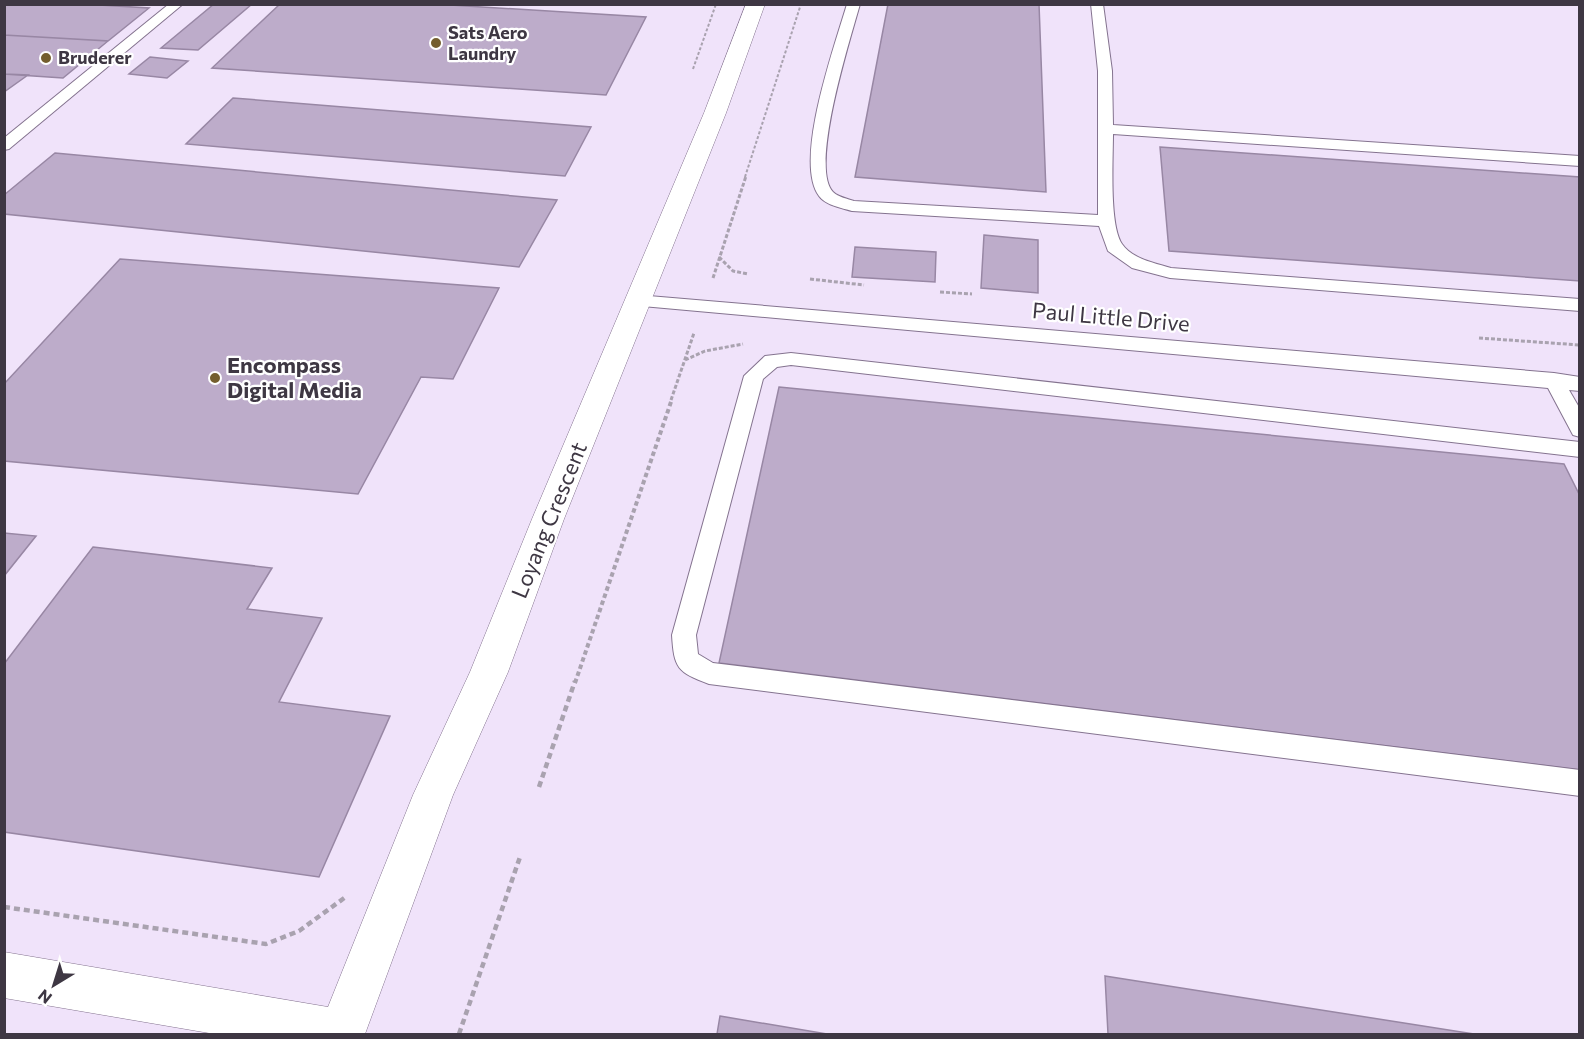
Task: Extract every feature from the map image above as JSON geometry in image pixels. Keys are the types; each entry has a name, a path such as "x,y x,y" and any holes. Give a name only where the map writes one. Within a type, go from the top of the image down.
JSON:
{"street":[{"name":"Loyang Crescent","path":"341,1034 433,795 489,672 637,301 715,113 756,4"},
{"path":"4,975 341,1034"}],"lane":[{"path":"4,146 177,4"},
{"path":"854,4 821,124 816,177 826,195 852,206 1106,221"},
{"path":"1097,4 1104,71 1106,221 1114,247 1138,264 1170,273 1580,305"},
{"path":"1105,129 1580,161"},
{"name":"Paul Little Drive","path":"637,301 1580,384"},
{"path":"1580,450 791,359 771,361 754,376 684,635 686,660 709,673 1580,783"},
{"path":"1554,380 1580,430"}],"path":[{"path":"539,787 704,306 801,4"},
{"path":"719,257 733,271 748,274"},
{"path":"810,279 864,285"},
{"path":"940,292 972,294"},
{"path":"1479,338 1580,345"},
{"path":"459,1035 520,857"},
{"path":"4,907 266,944 299,931 350,893"}],"shaded area":[{"path":"5,5 1579,5 1579,1034 5,1034"}],"building":[{"path":"4,4 82,4 149,8 108,41 4,35"},
{"path":"214,4 252,4 198,50 161,48"},
{"name":"Sats Aero Laundry","path":"280,4 434,4 646,17 606,95 212,68"},
{"path":"888,4 1039,4 1046,192 855,177"},
{"name":"Bruderer","path":"4,35 108,41 63,78 4,74"},
{"path":"150,57 188,61 167,78 129,74"},
{"path":"4,74 28,75 4,92"},
{"path":"233,98 591,127 565,176 186,144"},
{"path":"1160,147 1580,177 1580,281 1169,251"},
{"path":"55,153 557,200 519,267 4,214 4,195"},
{"path":"984,235 1038,240 1038,293 981,288"},
{"path":"855,247 936,252 935,282 852,277"},
{"name":"Encompass Digital Media","path":"120,259 499,288 453,379 421,377 358,494 4,461 4,384"},
{"path":"779,387 1564,464 1580,496 1580,770 719,663"},
{"path":"4,533 36,536 4,576"},
{"path":"93,547 272,568 247,609 322,618 279,702 390,716 319,877 4,832 4,664"},
{"path":"1105,976 1474,1034 1108,1034"},
{"path":"720,1016 827,1034 717,1034"}],"place":[{"name":"Sats Aero Laundry","path":"436,43"},
{"name":"Bruderer","path":"46,58"},
{"name":"Encompass Digital Media","path":"215,378"}]}
